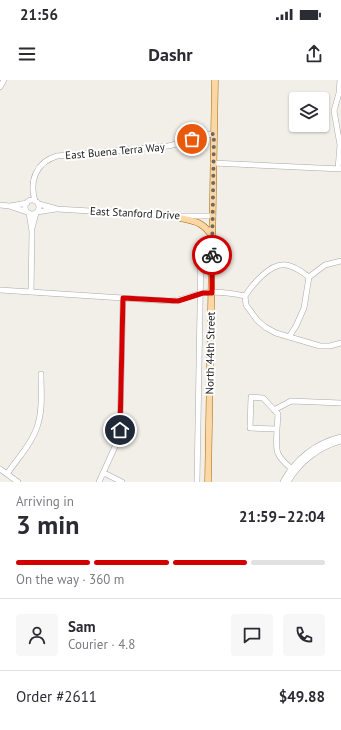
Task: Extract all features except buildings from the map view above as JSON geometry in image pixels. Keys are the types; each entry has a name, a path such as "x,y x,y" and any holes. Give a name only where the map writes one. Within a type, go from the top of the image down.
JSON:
{"main road":[{"name":"North 44th Street","path":"208,482 215,80"},
{"path":"172,216 201,223 207,228 212,236"}],"street":[{"path":"0,87 4,80"},
{"path":"214,163 340,169 340,145 334,111 339,93 340,80"},
{"name":"East Buena Terra Way","path":"33,186 35,174 40,165 57,156 168,146 184,142 201,135 214,134"},
{"path":"32,231 26,207 33,186"},
{"path":"31,292 32,231 36,212 39,209 33,186"},
{"name":"East Stanford Drive","path":"9,206 28,202 37,202 57,209"},
{"name":"East Stanford Drive","path":"0,205 9,206 32,214 57,209 172,216 213,216"},
{"name":"North 44th Street","path":"197,482 201,251"},
{"path":"289,337 304,308 309,277 325,265 341,260"},
{"path":"309,277 296,268 286,265 276,267 259,279 245,296 246,305 265,327 289,337 320,346 330,346 341,343"},
{"path":"0,290 178,301 200,294 212,293 245,296"},
{"path":"99,482 118,440 122,420 123,298"},
{"path":"7,474 36,430 40,416 41,374"},
{"path":"277,429 250,428 251,397 263,398 278,414 276,450 293,470"},
{"path":"274,410 291,401 341,403"},
{"path":"283,482 303,456 326,441 341,437"},
{"path":"288,482 293,470 314,454 341,441"},
{"path":"0,468 18,482"},
{"path":"104,473 122,482"}],"way so far":[{"path":"192,139 205,134 214,134 212,255"}],"route":[{"path":"120,430 122,420 123,298 178,301 203,293 212,293 212,255"}]}
